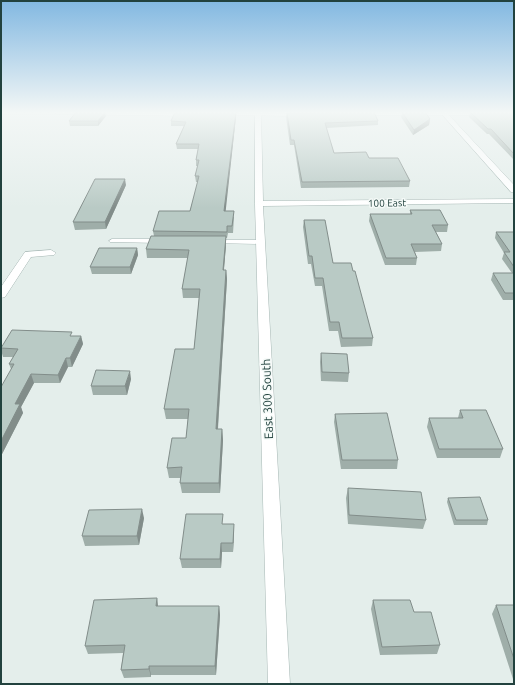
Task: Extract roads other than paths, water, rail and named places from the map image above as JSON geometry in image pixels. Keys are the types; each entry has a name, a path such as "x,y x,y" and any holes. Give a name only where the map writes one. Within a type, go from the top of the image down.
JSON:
{"street":[{"name":"East 300 South","path":"258,144 259,204 279,684"},
{"path":"472,144 514,190"},
{"name":"100 East","path":"259,204 514,201"},
{"path":"1,295 28,254 51,253"}],"lane":[{"path":"112,241 166,241"},
{"path":"206,242 261,242"}]}
